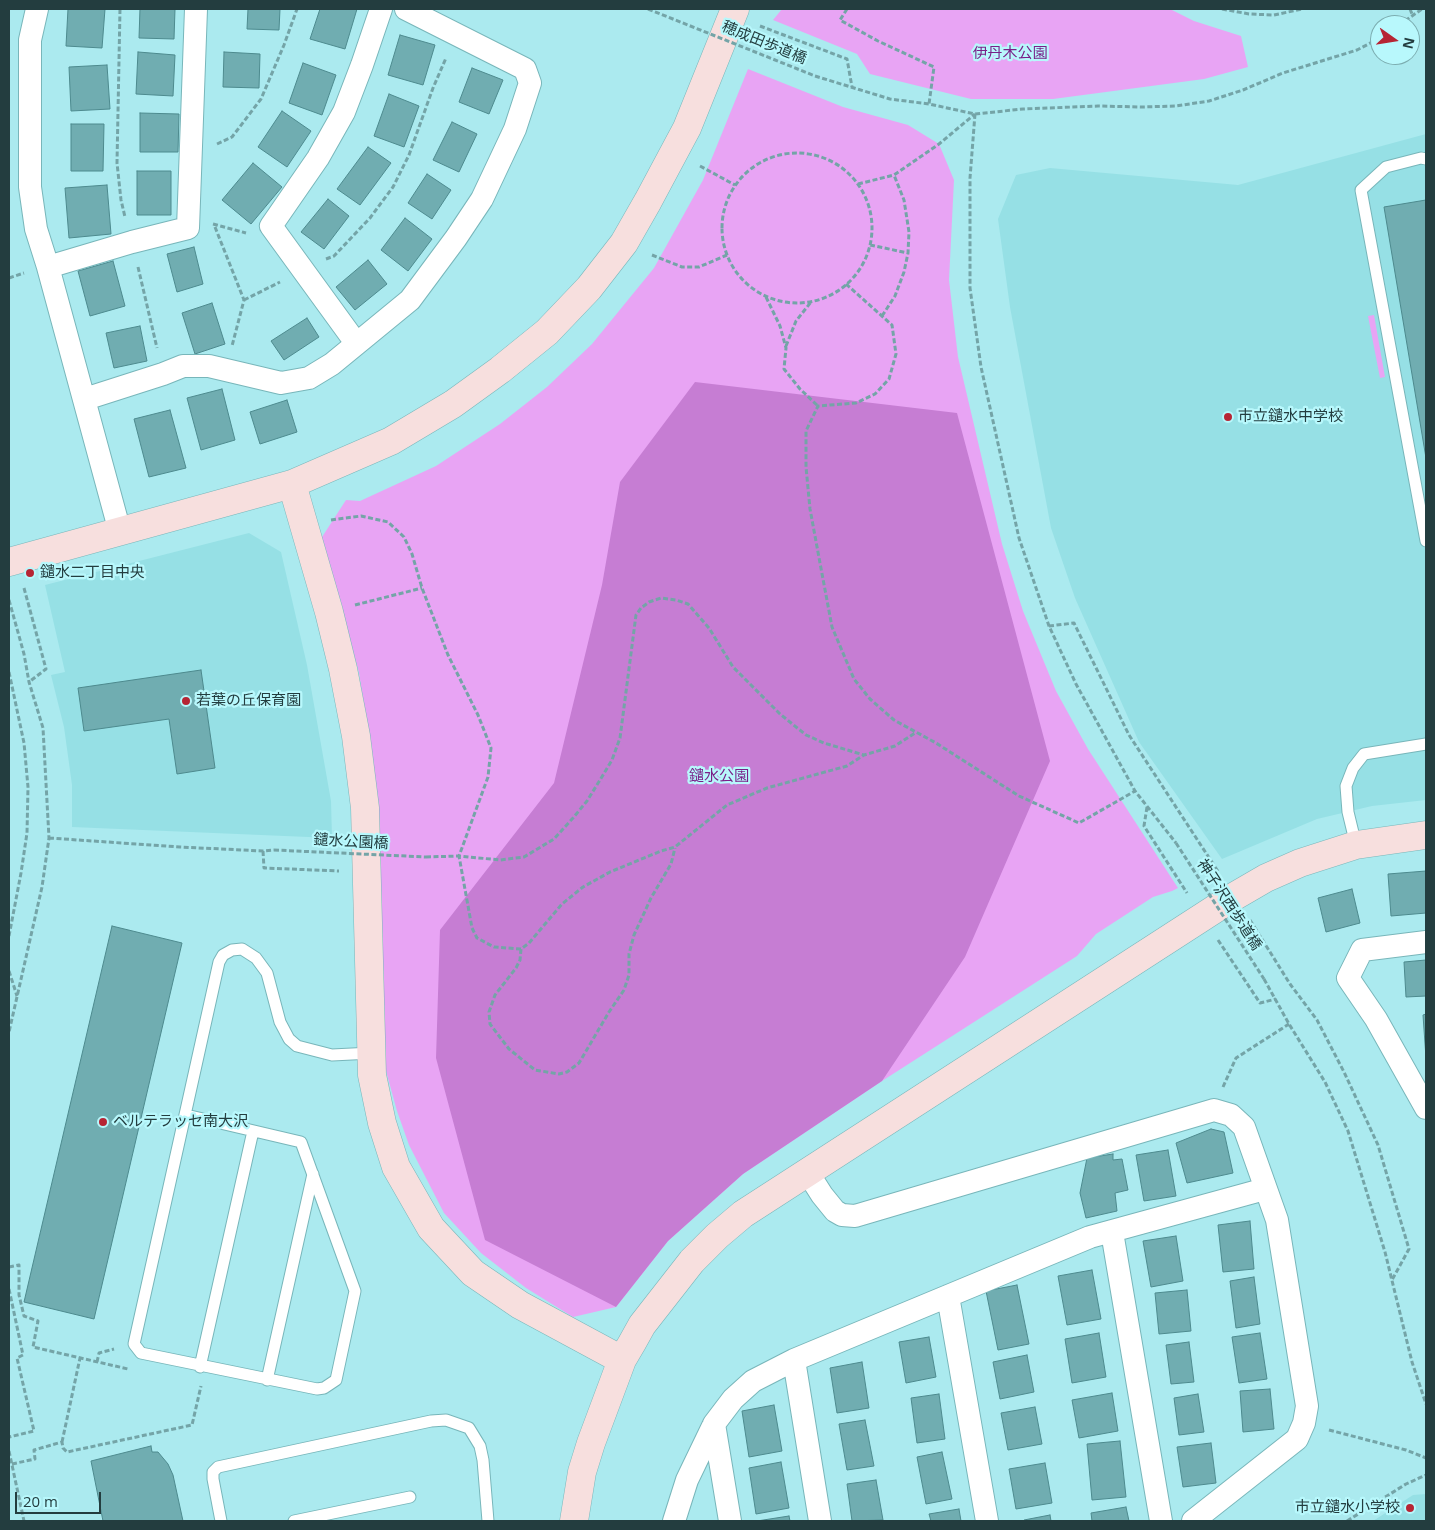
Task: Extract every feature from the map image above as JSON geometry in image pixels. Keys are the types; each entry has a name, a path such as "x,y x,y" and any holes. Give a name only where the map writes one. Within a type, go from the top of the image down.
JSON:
{"street":[{"path":"37,9 30,40 30,188 40,269 85,399 120,532"},
{"path":"40,269 188,228 196,9"},
{"path":"356,343 302,272 271,226 318,158 344,112 381,9"},
{"path":"85,399 183,366 209,366 281,383 308,378 332,364 410,300 456,238 486,190 515,129 530,83 525,69 406,9"},
{"path":"9,562 292,484 391,440 452,404 500,370 547,332 589,288 624,243 687,128 735,9"},
{"path":"292,484 329,612 343,669 356,736 365,808 372,1075 382,1123 396,1167 431,1228 473,1273 512,1300 622,1360"},
{"path":"574,1521 582,1472 588,1450 622,1360 642,1325 692,1261 717,1236 751,1209 1235,896 1266,878 1300,863 1356,845 1426,835"},
{"path":"1426,942 1362,950 1348,978 1376,1019 1426,1108"},
{"path":"808,1173 835,1211 842,1215 855,1216 1214,1110 1231,1115 1244,1127 1276,1220 1307,1406 1304,1423 1297,1438 1193,1521"},
{"path":"674,1521 687,1480 714,1424 733,1399 753,1381 794,1360 1090,1238 1265,1189"},
{"path":"1112,1232 1162,1521"},
{"path":"948,1296 987,1521"},
{"path":"794,1360 820,1521"},
{"path":"714,1424 730,1521"}],"lane":[{"path":"1426,159 1421,158 1386,167 1361,190 1426,541"},
{"path":"1356,845 1348,812 1346,786 1353,768 1364,754 1426,744"},
{"path":"186,1115 301,1142 355,1291 336,1380 324,1388 317,1389 200,1367 141,1353 134,1344 219,962 223,955 232,950 242,950 256,958 267,973 280,1022 289,1039 298,1046 332,1055 372,1053"},
{"path":"200,1367 253,1131"},
{"path":"267,1380 313,1174"},
{"path":"220,1521 213,1479 214,1472 218,1467 432,1421 446,1420 469,1428 480,1446 488,1521"},
{"path":"294,1521 410,1497"}],"path":[{"path":"120,9 116,163 121,200 163,374"},
{"path":"192,140 218,144 232,137 262,99 297,9"},
{"name":"穂成田歩道橋","path":"648,9 815,76 890,99 929,104 976,114"},
{"path":"847,9 840,20 878,41 934,67 929,104"},
{"path":"1222,9 1249,14 1274,15 1302,9"},
{"path":"1410,9 1412,14 1422,9"},
{"path":"760,26 847,59 852,87"},
{"path":"244,300 334,256 370,218 392,187 409,154 433,88 456,34"},
{"path":"858,184 894,175 939,144 976,114 1023,109 1098,106 1141,108 1176,106 1209,101 1243,90 1283,73 1357,50 1370,43"},
{"name":"神子沢西歩道橋","path":"976,114 970,178 970,288 980,368 1019,538 1049,626 1076,684 1135,792 1176,843 1264,979 1325,1082 1348,1131 1382,1243 1410,1355 1426,1404"},
{"path":"796,152 820,156 841,167 858,184 868,203 872,224 870,245 865,260 857,273 830,296 811,302 780,302 749,286 736,272 727,255 721,231 724,207 735,185 752,168 773,156 796,152"},
{"path":"700,166 735,185"},
{"path":"882,316 895,296 904,272 908,253 909,232 904,200 894,175"},
{"path":"214,214 213,224 244,300 227,370"},
{"path":"870,245 908,253"},
{"path":"652,255 682,267 699,267 727,255"},
{"path":"9,278 40,269"},
{"path":"811,302 796,321 786,348 784,369 818,406 856,403 875,394 889,379 896,354 892,325 846,284"},
{"path":"766,296 780,326 786,348"},
{"path":"818,406 806,431 806,467 810,509 832,627 854,679 870,699 894,720 936,743 1019,796 1079,823 1135,792"},
{"path":"322,521 361,516 388,522 404,537 412,554 422,588 448,655 478,715 491,748 488,777 459,856 472,928 477,938 494,947 520,949 529,943 562,904 583,887 610,872 661,850 675,847 727,805 767,788 847,766 864,755 895,746 915,733"},
{"path":"24,585 46,669 29,682"},
{"path":"329,612 422,588"},
{"name":"鑓水公園橋","path":"48,838 262,851 426,857 459,856 500,860 524,857 554,838 587,801 612,760 620,738 636,615 648,602 661,598 688,604 704,622 733,666 780,714 806,735 824,743 864,755"},
{"path":"9,600 24,654 29,682 43,728 48,838 42,887 9,1032"},
{"path":"1049,626 1074,624 1129,735 1220,873"},
{"path":"9,672 24,743 28,787 26,841 9,936"},
{"path":"1147,806 1144,826 1188,894"},
{"path":"520,949 520,960 516,968 495,995 489,1012 490,1024 509,1049 535,1070 559,1074 567,1072 579,1063 624,990 629,975 629,954 634,935 651,898 671,864 675,847"},
{"path":"262,851 264,868 366,873"},
{"path":"1247,916 1290,984 1317,1020 1378,1145 1408,1249 1391,1281"},
{"path":"1215,935 1260,1003 1276,999"},
{"path":"9,971 17,997"},
{"path":"1214,1110 1236,1058 1289,1024"},
{"path":"9,1267 19,1266 19,1295 24,1316 38,1321 33,1347 135,1370"},
{"path":"9,1288 23,1355 17,1358 34,1431 9,1437"},
{"path":"80,1358 62,1442 66,1452 192,1425 201,1384"},
{"path":"1304,1423 1406,1450 1426,1458"},
{"path":"12,1464 35,1458 34,1450 62,1442"},
{"path":"9,1451 24,1521"},
{"path":"1347,1521 1406,1484 1426,1475"}],"shaded area":[{"name":"市立鑓水中学校","path":"1426,134 1426,800 1372,806 1317,819 1222,859 1139,742 1075,598 1051,528 1010,307 998,219 1016,175 1050,168 1238,185"},
{"name":"若葉の丘保育園","path":"249,533 281,552 307,665 331,801 332,838 72,827 72,785 64,727 51,675 65,672 45,585"},
{"name":"市立鑓水小学校","path":"1426,1494 1426,1521 1373,1521 1413,1495"}],"green space":[{"name":"伊丹木公園","path":"782,9 1170,9 1194,21 1241,36 1248,67 1204,79 1053,99 971,99 870,74 857,54 773,20"},
{"name":"鑓水公園","path":"748,69 843,107 908,125 939,144 954,180 949,280 958,357 1002,544 1023,611 1056,691 1088,749 1178,888 1153,897 1096,934 1077,956 882,1081 743,1174 668,1241 616,1307 573,1317 526,1288 481,1253 444,1213 409,1145 397,1111 386,1071 379,829 368,730 359,673 322,537 346,500 360,501 436,466 500,424 547,387 592,344 654,268 703,180"},
{"path":"1374,315 1385,377 1380,378 1368,316"},
{"path":"695,382 957,413 1050,761 965,957 882,1081 743,1174 668,1241 616,1307 485,1240 436,1058 440,930 554,783 602,585 620,482"}],"building":[{"path":"68,9 105,9 102,48 66,46"},
{"path":"140,9 175,9 174,39 139,38"},
{"path":"248,9 280,9 279,30 247,29"},
{"path":"320,9 357,9 345,49 310,39"},
{"path":"400,35 435,45 423,85 388,75"},
{"path":"138,52 175,55 173,96 136,94"},
{"path":"224,52 260,54 259,88 223,87"},
{"path":"303,63 336,75 322,115 289,103"},
{"path":"107,65 110,109 71,111 69,67"},
{"path":"472,68 503,80 489,114 459,102"},
{"path":"389,94 419,106 404,147 374,136"},
{"path":"282,111 311,131 287,167 258,147"},
{"path":"140,113 179,114 178,152 140,152"},
{"path":"452,122 477,134 459,172 433,160"},
{"path":"71,124 104,124 103,171 71,171"},
{"path":"368,147 391,163 360,205 337,189"},
{"path":"253,163 282,187 251,224 222,200"},
{"path":"137,171 171,171 171,215 137,215"},
{"path":"427,174 451,190 432,219 408,203"},
{"path":"107,185 111,234 69,238 65,188"},
{"path":"328,199 349,216 324,249 301,232"},
{"path":"1426,200 1426,458 1384,207"},
{"path":"405,218 432,239 408,271 381,250"},
{"path":"194,247 203,284 177,292 167,254"},
{"path":"368,260 387,284 355,310 336,287"},
{"path":"113,261 125,306 90,316 78,271"},
{"path":"212,303 225,344 195,354 182,313"},
{"path":"307,318 319,337 284,360 271,341"},
{"path":"140,326 147,361 114,368 106,333"},
{"path":"222,389 235,440 201,450 187,398"},
{"path":"287,400 297,432 260,444 250,412"},
{"path":"170,410 186,468 149,477 134,419"},
{"path":"201,670 215,768 177,774 169,719 84,731 78,688"},
{"path":"1426,871 1426,913 1391,916 1388,874"},
{"path":"1352,889 1360,923 1326,932 1318,898"},
{"name":"ベルテラッセ南大沢","path":"112,926 182,943 94,1319 24,1302"},
{"path":"1426,960 1426,996 1406,997 1404,962"},
{"path":"1426,1014 1426,1058 1423,1015"},
{"path":"1211,1129 1224,1132 1233,1173 1187,1183 1176,1143"},
{"path":"1168,1150 1176,1196 1144,1201 1136,1155"},
{"path":"1113,1154 1113,1160 1122,1159 1128,1190 1115,1193 1117,1211 1086,1218 1080,1193 1087,1158"},
{"path":"1250,1221 1254,1269 1223,1272 1218,1225"},
{"path":"1176,1236 1183,1281 1151,1287 1143,1241"},
{"path":"1092,1270 1101,1319 1067,1325 1058,1276"},
{"path":"1254,1277 1260,1324 1236,1328 1230,1281"},
{"path":"1017,1285 1029,1344 998,1350 986,1291"},
{"path":"1187,1290 1191,1331 1159,1334 1155,1293"},
{"path":"1099,1333 1106,1377 1072,1383 1065,1339"},
{"path":"1260,1333 1267,1379 1239,1383 1232,1337"},
{"path":"929,1337 936,1377 906,1383 899,1342"},
{"path":"1189,1342 1194,1382 1171,1384 1166,1345"},
{"path":"1027,1355 1034,1392 1000,1399 993,1362"},
{"path":"862,1362 869,1408 837,1413 830,1368"},
{"path":"1270,1389 1274,1429 1243,1432 1240,1391"},
{"path":"1112,1393 1118,1431 1079,1438 1072,1400"},
{"path":"939,1394 945,1439 917,1443 911,1398"},
{"path":"1198,1394 1204,1432 1179,1435 1174,1398"},
{"path":"774,1405 782,1451 749,1457 742,1411"},
{"path":"1035,1407 1042,1444 1008,1450 1001,1413"},
{"path":"865,1420 874,1466 847,1470 839,1424"},
{"path":"1120,1441 1126,1497 1092,1500 1087,1444"},
{"path":"1211,1443 1216,1483 1183,1487 1177,1447"},
{"path":"151,1446 152,1452 158,1452 168,1464 173,1475 183,1521 103,1521 91,1461"},
{"path":"942,1452 952,1499 926,1504 917,1457"},
{"path":"781,1462 789,1508 756,1514 749,1468"},
{"path":"1045,1463 1052,1503 1016,1509 1009,1469"},
{"path":"876,1480 883,1520 852,1521 847,1484"},
{"path":"1126,1507 1129,1521 1092,1521 1091,1513"},
{"path":"959,1509 961,1521 931,1521 929,1514"},
{"path":"1050,1515 1051,1521 1024,1521 1024,1520"},
{"path":"789,1516 790,1521 757,1521"}],"place":[{"name":"市立鑓水中学校","path":"1228,417"},
{"name":"鑓水二丁目中央","path":"30,573"},
{"name":"若葉の丘保育園","path":"186,701"},
{"name":"ベルテラッセ南大沢","path":"103,1122"},
{"name":"市立鑓水小学校","path":"1410,1508"}]}
